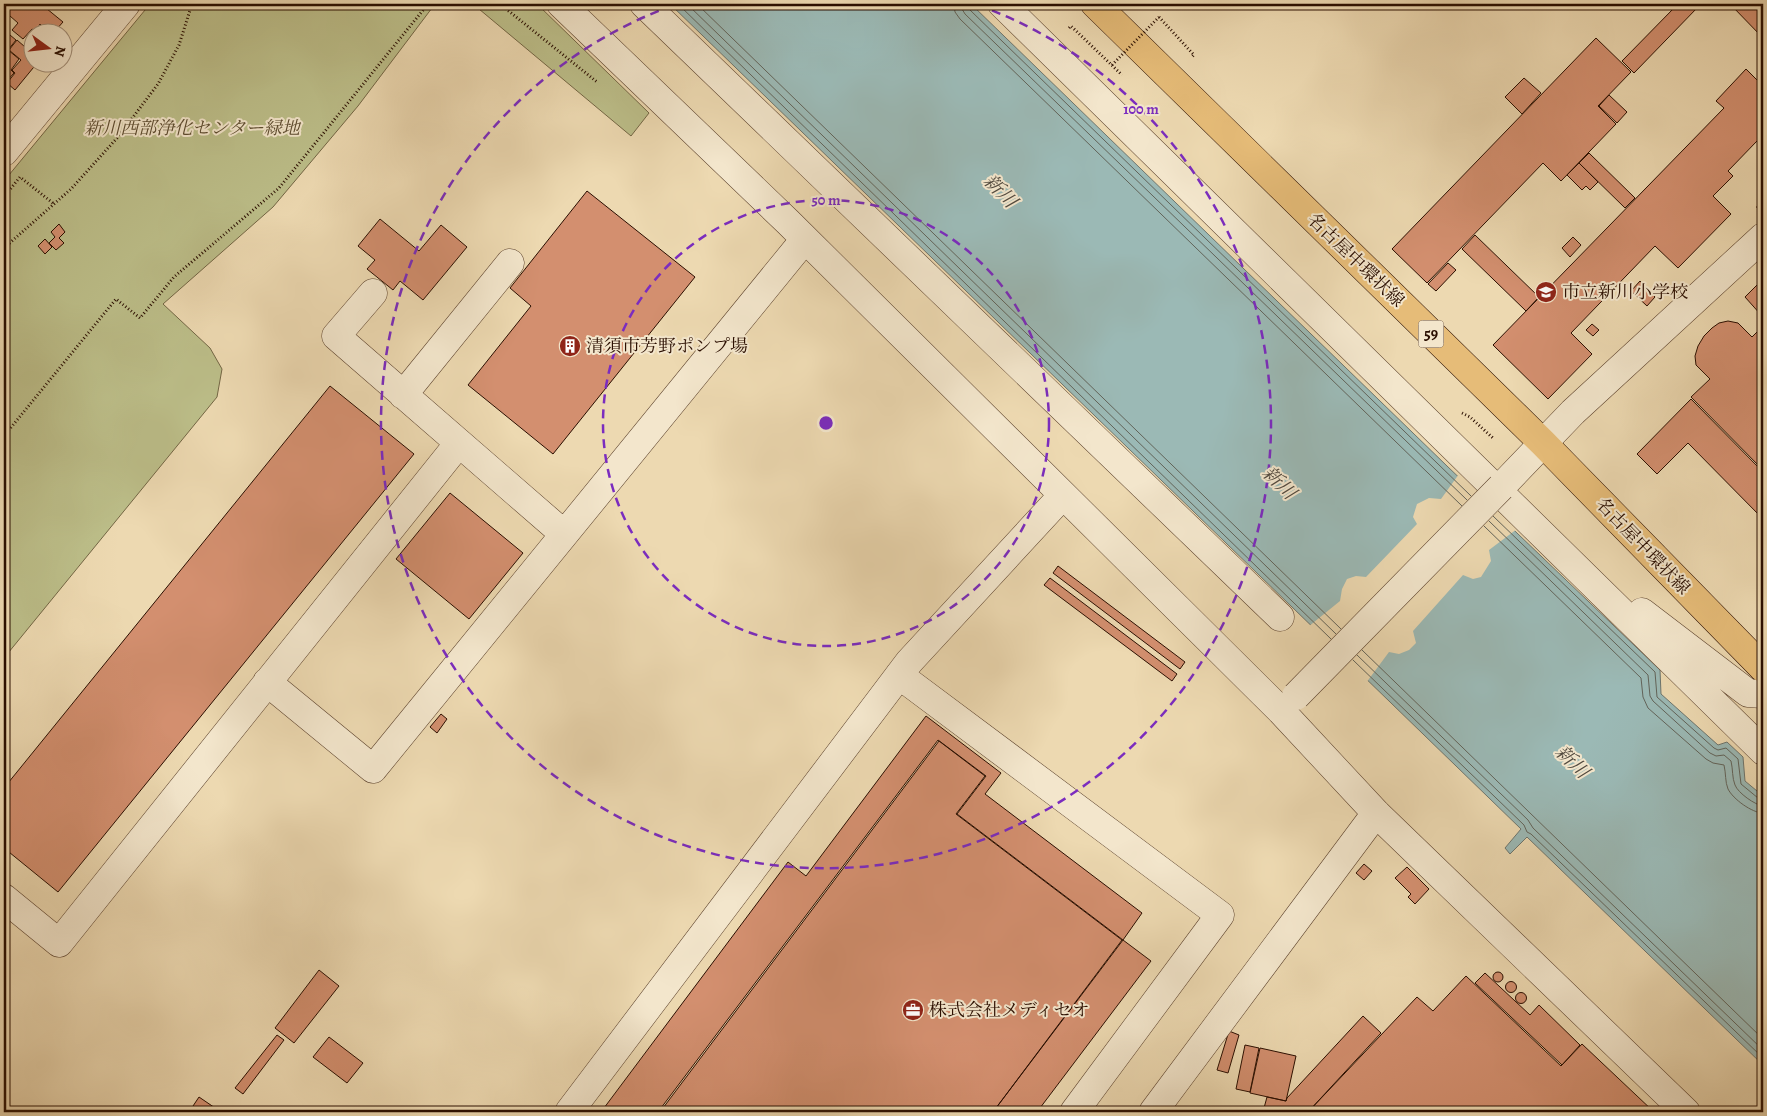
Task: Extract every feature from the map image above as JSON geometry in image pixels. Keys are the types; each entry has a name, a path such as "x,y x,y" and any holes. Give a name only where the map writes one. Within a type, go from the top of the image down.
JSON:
{"main road":[{"name":"名古屋中環状線","path":"1095,4 1543,443 1763,668"}],"street":[{"path":"4,152 126,4"},
{"path":"561,4 805,239 1063,495 1289,703 1376,813 1686,1112"},
{"path":"644,4 1280,617"},
{"path":"1002,4 1763,751"},
{"path":"1289,703 1573,412 1763,237"},
{"path":"268,682 373,769 805,239"},
{"path":"403,395 510,264"},
{"path":"374,293 336,336 564,534"},
{"path":"4,898 59,943 459,443"},
{"path":"569,1112 909,662 1063,495"},
{"path":"1608,600 1624,599 1748,692 1763,694"},
{"path":"899,675 1220,916 1074,1112"},
{"path":"1153,1112 1376,813"}],"path":[{"path":"4,248 72,189 118,138 158,84 179,45 192,4"},
{"path":"4,436 116,299 140,318 174,277 279,188 428,4"},
{"path":"1112,66 1159,17 1194,55"},
{"path":"1071,26 1125,78"},
{"path":"4,197 20,177 54,204"},
{"path":"1461,413 1470,416 1499,444 1520,421"},
{"path":"4,425 10,429"}],"green space":[{"name":"新川西部浄化センター緑地","path":"150,4 435,4 358,106 273,207 163,304 210,348 222,369 217,397 4,658 4,181"},
{"path":"473,4 537,4 649,113 631,136"}],"water":[{"name":"新川","path":"670,4 971,4 1660,670 1661,694 1718,745 1727,742 1743,757 1745,781 1763,796 1763,1065 1527,837 1510,854 1505,848 1521,829"}],"pier":[{"path":"1459,474 1517,529 1489,550 1491,561 1481,577 1473,579 1463,575 1413,631 1416,643 1409,650 1399,654 1389,652 1366,683 1308,627 1340,601 1342,589 1347,579 1356,576 1366,577 1417,524 1413,517 1417,504 1429,498 1441,499"}],"building":[{"path":"4,4 41,4 63,22 22,22 22,38 12,30 18,23 10,16 4,24"},
{"path":"1670,4 1695,4 1698,7 1634,73 1622,61 1674,8"},
{"path":"1730,4 1763,4 1763,38"},
{"path":"4,30 16,40 8,50 19,59 11,70 14,73 5,83 4,82"},
{"path":"1596,38 1631,72 1598,106 1616,124 1561,181 1543,163 1427,283 1392,249"},
{"path":"17,40 22,44 22,72 30,72 15,90 7,83 15,73 12,70 21,60 9,50"},
{"path":"1746,69 1763,86 1763,147 1757,141 1728,171 1733,176 1713,196 1731,214 1678,268 1655,246 1571,333 1592,354 1548,399 1493,345 1724,108 1716,101"},
{"path":"1524,78 1541,93 1522,114 1505,97"},
{"path":"1609,95 1627,112 1617,123 1599,106"},
{"path":"1589,153 1635,198 1625,208 1579,163"},
{"path":"1579,163 1598,182 1590,190 1586,186 1582,190 1567,175"},
{"name":"清須市芳野ポンプ場","path":"587,191 695,277 553,454 468,385 531,306 510,288"},
{"path":"380,219 419,251 441,225 467,247 423,300 400,281 393,290 367,269 375,260 358,246"},
{"path":"59,224 65,232 59,238 64,243 56,250 49,243 55,237 51,232"},
{"path":"1475,235 1539,297 1526,311 1462,249"},
{"path":"1573,237 1581,245 1570,257 1562,248"},
{"path":"45,239 52,247 45,254 38,246"},
{"path":"1448,263 1456,270 1436,291 1428,284"},
{"path":"1763,279 1763,315 1762,316 1745,297"},
{"path":"1640,281 1655,297 1647,306 1631,291"},
{"path":"1728,321 1738,323 1752,337 1763,326 1763,470 1691,397 1710,379 1696,365 1695,356 1698,346 1712,328 1719,323"},
{"path":"1592,324 1599,330 1593,336 1586,330"},
{"path":"330,386 414,454 58,892 4,848 4,788"},
{"path":"1691,399 1763,472 1763,519 1688,443 1657,474 1637,454"},
{"path":"450,493 523,553 469,619 396,559"},
{"path":"1058,566 1185,662 1180,669 1053,573"},
{"path":"1050,578 1177,674 1172,681 1044,585"},
{"path":"441,714 447,719 437,733 430,727"},
{"path":"926,716 1001,773 985,794 1142,913 1123,940 957,814 986,776 938,740 658,1112 601,1112 788,862 806,876"},
{"path":"939,741 985,776 956,814 1122,940 993,1112 660,1112"},
{"path":"1364,864 1372,871 1364,880 1356,873"},
{"path":"1407,867 1429,889 1415,904 1408,897 1411,894 1395,878"},
{"path":"1123,940 1151,961 1037,1112 993,1112"},
{"path":"319,970 339,986 294,1043 275,1028"},
{"path":"1498,972 1503,977 1498,982 1493,977"},
{"path":"1485,973 1530,1015 1539,1005 1580,1045 1562,1065 1475,983"},
{"path":"1466,976 1561,1066 1582,1044 1654,1112 1308,1112 1417,997 1433,1011"},
{"path":"1509,982 1513,982 1516,987 1515,991 1509,992 1506,989 1506,985"},
{"path":"1521,992 1527,998 1521,1004 1515,998"},
{"path":"1363,1016 1381,1033 1308,1112 1282,1112 1264,1108 1267,1097 1286,1101"},
{"path":"1229,1031 1239,1035 1228,1073 1217,1070"},
{"path":"277,1035 284,1040 243,1094 235,1088"},
{"path":"329,1037 363,1063 347,1083 313,1057"},
{"path":"1245,1045 1259,1048 1250,1092 1236,1089"},
{"path":"1260,1048 1296,1056 1286,1101 1250,1093"},
{"path":"199,1097 221,1112 189,1112"}],"place":[{"name":"市立新川小学校","path":"1546,292"},
{"name":"清須市芳野ポンプ場","path":"570,346"},
{"name":"株式会社メディセオ","path":"913,1010"}]}
